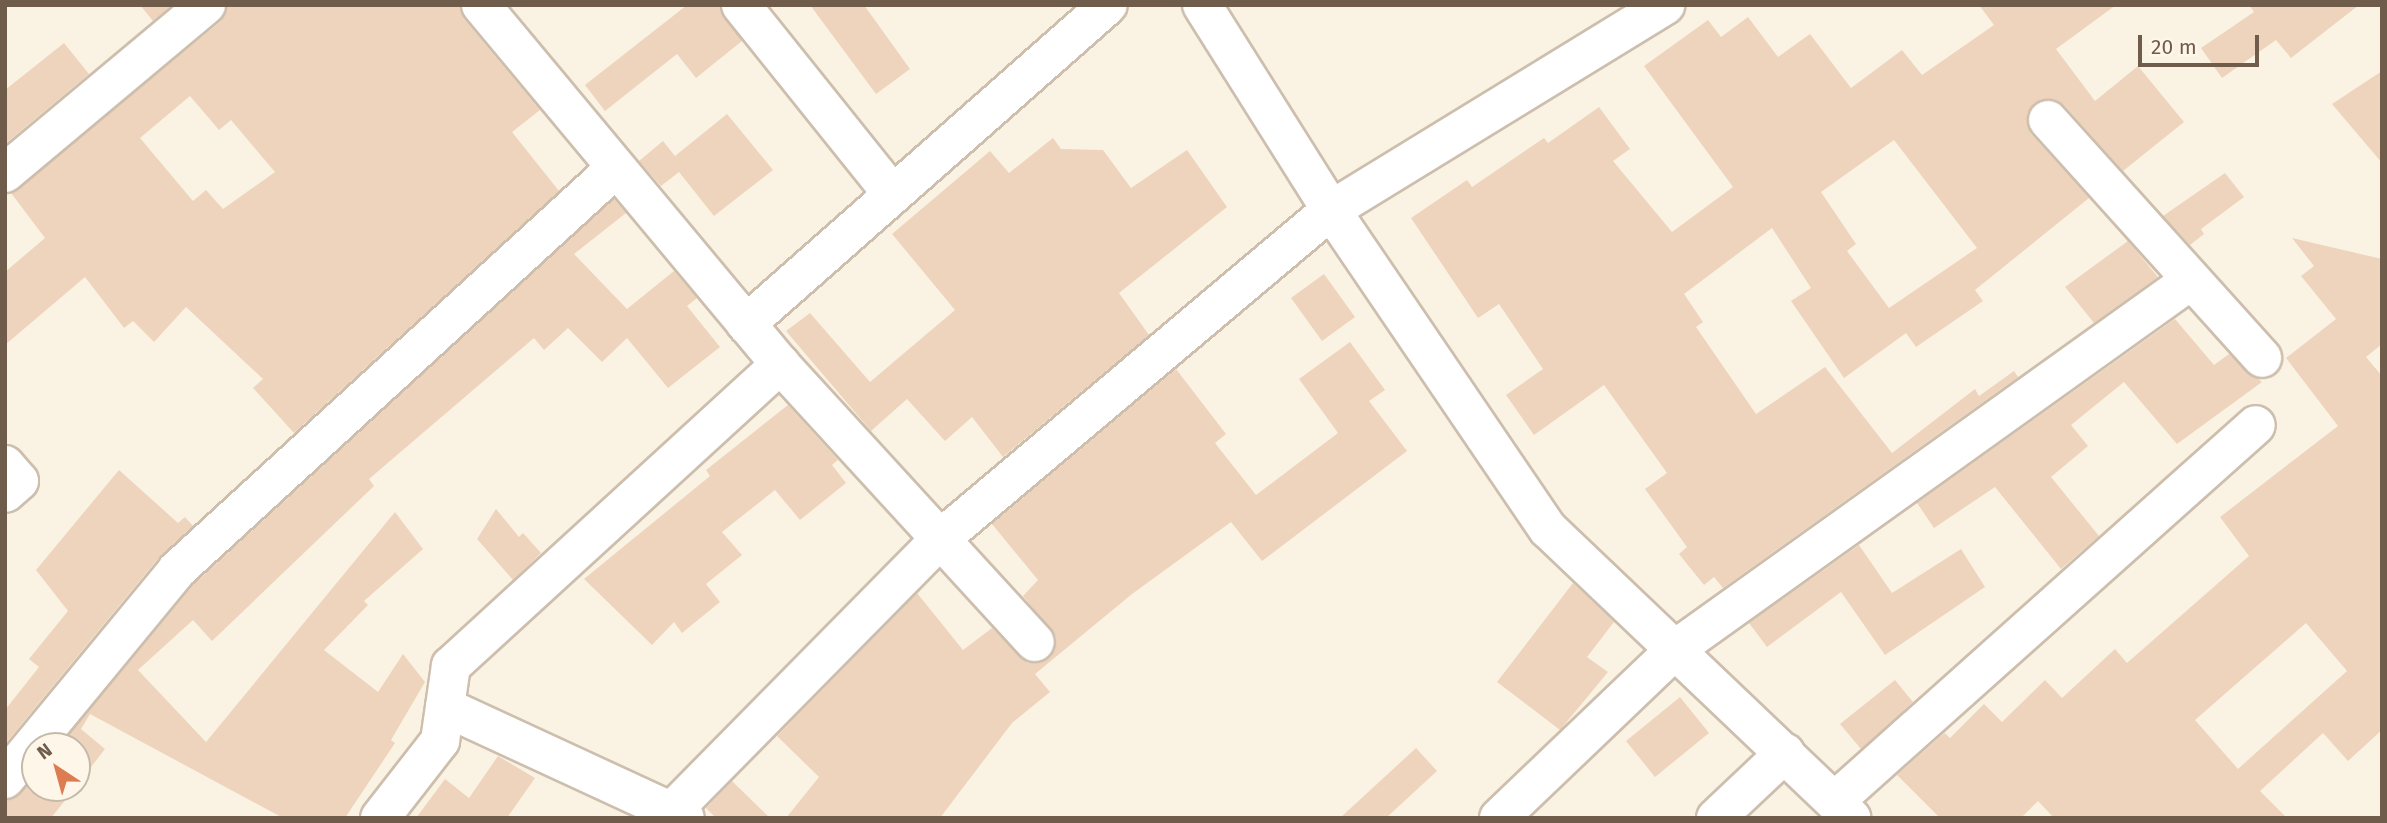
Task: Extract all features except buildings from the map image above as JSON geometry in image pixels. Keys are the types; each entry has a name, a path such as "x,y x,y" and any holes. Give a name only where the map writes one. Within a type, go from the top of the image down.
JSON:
{"street":[{"path":"5,173 206,5"},
{"path":"481,5 780,364 938,541 1035,642"},
{"path":"741,5 893,195"},
{"path":"746,324 1108,5"},
{"path":"1202,5 1331,210 1548,529 1677,648 1843,809 2256,425"},
{"path":"445,707 679,814 938,541 1331,210 1665,5"},
{"path":"2048,120 2262,358"},
{"path":"5,779 177,570 616,168"},
{"path":"1499,818 1677,648 2190,281"},
{"path":"380,818 440,741 451,666 780,364"},
{"path":"5,465 19,481 5,493"},
{"path":"1716,818 1785,753"}]}
